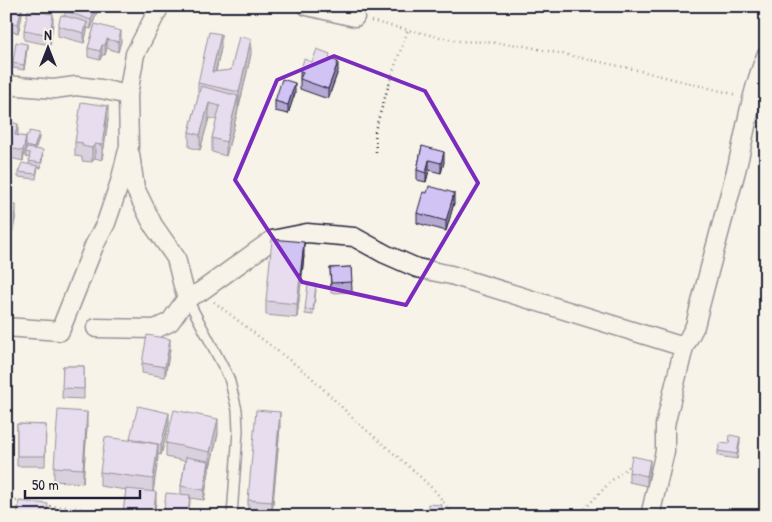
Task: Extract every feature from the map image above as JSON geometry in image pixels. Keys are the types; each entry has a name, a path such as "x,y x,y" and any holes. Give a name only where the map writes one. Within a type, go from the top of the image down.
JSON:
{"street":[{"path":"160,6 135,54 128,95 129,146 135,188 153,225 176,258 182,282 194,295"},
{"path":"307,6 355,17"},
{"path":"650,516 665,451 665,425 684,347 694,326 737,166 752,98 766,56"},
{"path":"6,85 54,90 76,86 128,95"},
{"path":"6,327 60,331 94,246 106,223 120,182 129,146"},
{"path":"96,328 155,329 170,322 194,295 272,240 307,233 354,237 385,254 417,268 451,275 684,347"}],"lane":[{"path":"194,295 229,378 237,410 238,431 232,516"}],"path":[{"path":"355,17 458,41 520,45 633,69 752,98"},
{"path":"376,152 375,130 408,30"},
{"path":"194,295 310,376 357,422 436,492 454,516"},
{"path":"578,516 612,480 631,466"},
{"path":"6,498 26,503"},
{"path":"10,516 12,500"},
{"path":"41,505 83,509 96,513 98,516"}],"highlighted area":[{"path":"334,56 425,91 478,183 406,305 302,282 235,180 277,80"}],"building":[{"path":"6,6 22,6 18,24 9,22"},
{"path":"66,6 96,6 91,20 65,11"},
{"path":"28,10 53,14 50,35 24,30"},
{"path":"61,15 87,22 84,33 58,26"},
{"path":"95,24 121,31 118,42 107,39 100,51 88,48"},
{"path":"209,32 221,34 212,72 231,70 239,36 251,39 239,92 198,83"},
{"path":"16,42 27,44 24,65 13,63"},
{"path":"317,49 330,54 329,58 338,62 328,89 300,79 303,72 300,71 304,59 312,62"},
{"path":"282,79 295,83 288,105 275,101"},
{"path":"201,86 238,96 226,142 212,138 220,106 209,103 200,135 189,132"},
{"path":"81,102 108,106 102,145 95,144 92,148 82,146 83,143 75,142"},
{"path":"6,121 18,124 15,135 26,137 23,151 6,147"},
{"path":"29,131 39,133 34,148 26,146 26,135 29,135"},
{"path":"422,146 444,152 441,163 429,160 426,173 417,170"},
{"path":"26,148 43,150 41,163 29,161 30,153 26,152"},
{"path":"22,163 38,166 36,174 18,172"},
{"path":"429,186 454,193 446,221 417,213 423,192 427,193"},
{"path":"6,204 16,205 11,229 6,228"},
{"path":"272,239 304,242 297,304 266,301"},
{"path":"351,267 352,282 331,283 330,268"},
{"path":"308,284 316,285 313,310 305,309"},
{"path":"147,335 170,339 165,367 142,363"},
{"path":"63,366 84,366 84,389 62,388"},
{"path":"138,406 169,413 161,445 130,438"},
{"path":"58,410 87,412 83,469 54,467"},
{"path":"174,410 218,419 210,452 166,443"},
{"path":"256,410 280,412 272,502 248,500"},
{"path":"17,424 46,425 45,456 17,456"},
{"path":"730,435 740,437 737,454 718,451 720,443 729,444"},
{"path":"105,437 158,444 153,479 100,472"},
{"path":"632,456 650,460 647,476 629,472"},
{"path":"186,457 209,461 204,490 181,486"},
{"path":"126,489 156,492 153,516 123,513"},
{"path":"166,493 190,495 188,516 163,516"},
{"path":"19,501 48,504 46,516 17,516"},
{"path":"428,504 442,505 441,516 427,516"},
{"path":"271,509 294,513 294,516 270,516"}]}
